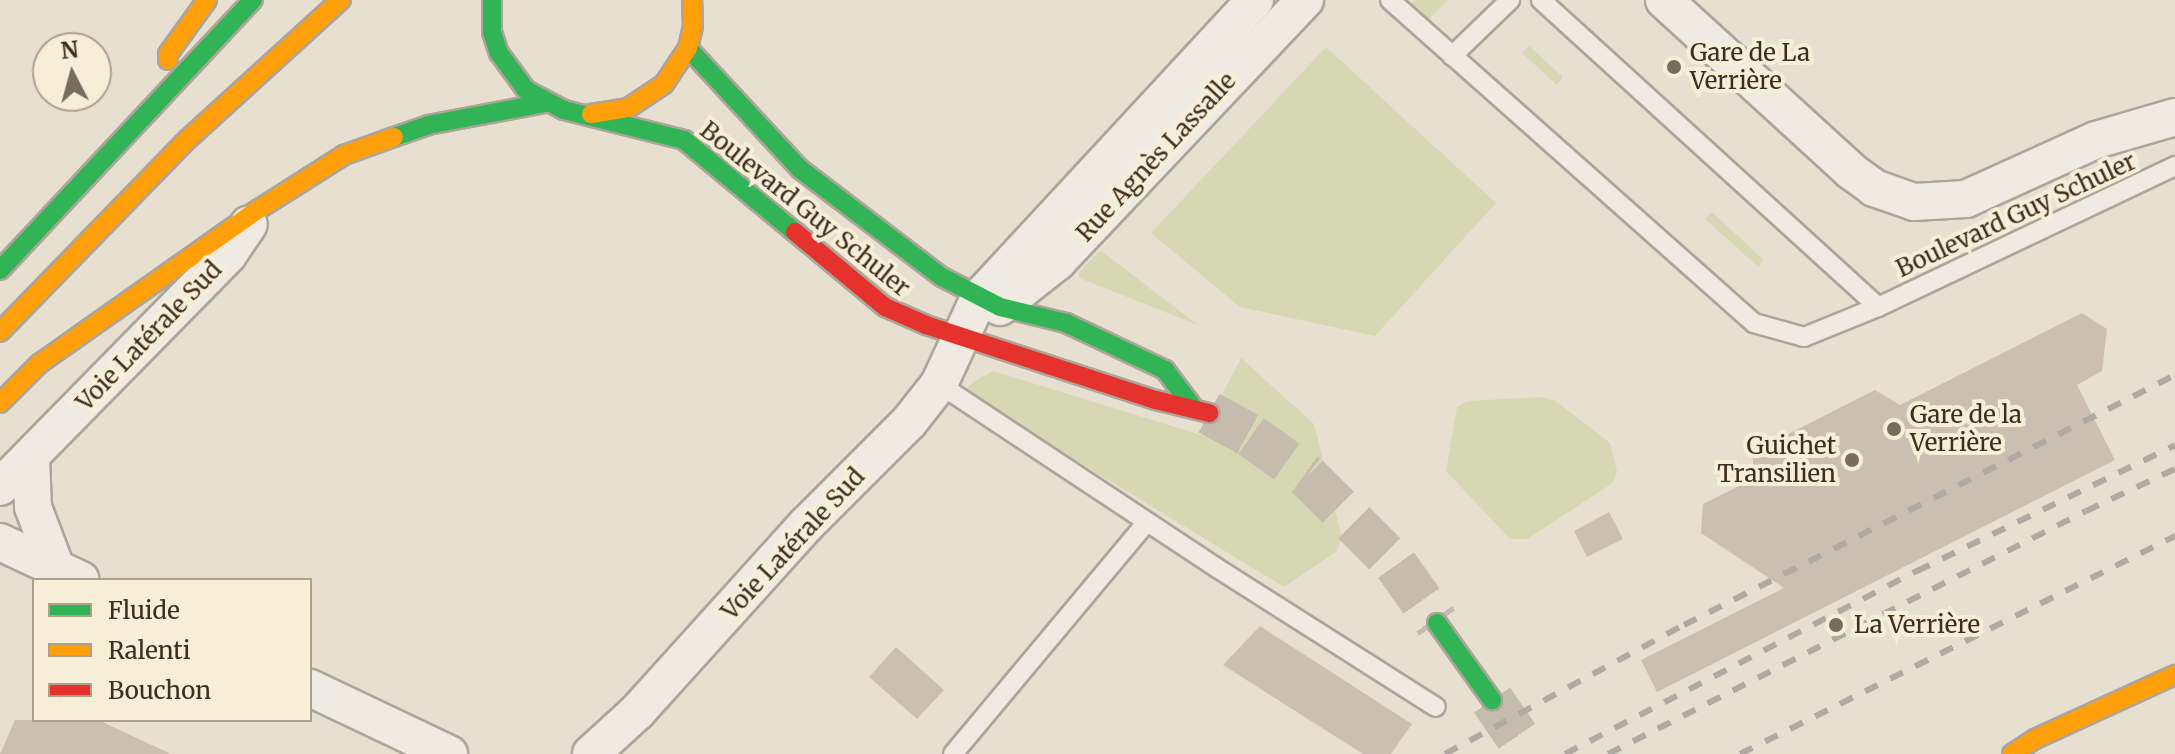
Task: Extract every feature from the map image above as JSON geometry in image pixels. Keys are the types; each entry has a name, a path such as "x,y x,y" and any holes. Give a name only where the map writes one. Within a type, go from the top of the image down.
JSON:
{"street":[{"path":"169,90 168,54 207,0"},
{"path":"0,270 253,0"},
{"path":"0,332 188,139 341,0"},
{"name":"Boulevard Guy Schuler","path":"492,0 492,32 499,53 526,90 544,103 684,140 885,307 902,317 974,313"},
{"name":"Rue Agnès Lassalle","path":"974,313 1255,0"},
{"name":"Rue Agnès Lassalle","path":"974,313 1066,253 1305,0"},
{"path":"1664,0 1851,171 1874,188 1914,202 1966,199 2096,140 2173,122"},
{"name":"Boulevard Guy Schuler","path":"585,114 628,108 664,84 688,48 694,1"},
{"name":"Boulevard Guy Schuler","path":"688,48 800,169 942,277 974,313"},
{"path":"0,403 39,364 259,209 344,155 428,125 544,103"},
{"path":"684,140 767,183"},
{"name":"Voie Latérale Sud","path":"0,487 228,255 259,209"},
{"path":"974,313 1066,323 1165,370 1201,410 1156,400 974,313"},
{"name":"Voie Latérale Sud","path":"591,754 637,712 806,525 909,422 939,384 974,313"},
{"path":"31,457 33,507 68,574"},
{"path":"0,542 68,574"},
{"path":"1437,623 1492,700"},
{"path":"2012,754 2035,739 2175,675"},
{"path":"312,689 449,754"}],"lane":[{"name":"Boulevard Guy Schuler","path":"1390,0 1754,323 1804,337 1878,307 2175,166"},
{"path":"1452,56 1510,0"},
{"path":"1541,0 1878,307"},
{"path":"939,384 1436,707"},
{"path":"953,754 1147,522"}],"green space":[{"path":"1417,0 1448,0 1428,20 1411,3"},
{"path":"1529,46 1563,77 1557,85 1522,53"},
{"path":"1326,47 1496,203 1375,336 1240,307 1151,233"},
{"path":"1712,212 1764,260 1758,267 1705,219"},
{"path":"1100,250 1198,325 1079,278 1079,273"},
{"path":"1241,358 1314,424 1342,538 1337,551 1284,587 964,392 973,382 993,371 1201,435"},
{"path":"1541,397 1556,401 1610,443 1617,472 1613,483 1527,539 1510,539 1446,471 1457,407 1468,401"}],"building":[{"path":"2082,313 2107,329 2102,371 2077,385 2115,460 1657,692 1641,660 1784,588 1701,533 1703,504 1753,479 1753,452 1875,390 1900,405"},
{"path":"1609,512 1623,539 1587,557 1574,531"},
{"path":"1260,626 1412,724 1391,754 1363,754 1223,665"},
{"path":"896,647 944,690 917,719 869,677"},
{"path":"15,720 32,720 102,722 171,754 0,754"}],"tunnel":[{"path":"1209,413 1251,436 1307,476 1396,565 1437,623"},
{"path":"1492,700 1529,754"}],"railway":[{"path":"1445,754 1684,625 2175,375"},
{"path":"1565,754 1917,571 2175,445"},
{"path":"1608,754 2086,511 2175,469"},
{"path":"1740,754 2175,536"}],"traffic: fast":[{"path":"0,270 253,0"},
{"path":"492,0 492,32 499,53 526,90 564,110 684,140 795,232"},
{"path":"688,48 800,169 942,277 1000,307 1066,323 1165,370 1192,406"},
{"path":"394,137 428,125 544,103"},
{"path":"1437,623 1492,700"}],"traffic: slow":[{"path":"168,60 168,54 207,0"},
{"path":"0,332 188,139 341,0"},
{"path":"591,114 628,108 664,84 688,48 693,26 692,0"},
{"path":"0,403 39,364 259,209 344,155 394,137"},
{"path":"2012,754 2035,739 2175,675"}],"traffic: jam":[{"path":"795,232 885,307 926,325 1156,400 1209,413"}],"place":[{"name":"Gare de La Verrière","path":"1674,67"},
{"name":"Gare de la Verrière","path":"1894,429"},
{"name":"Guichet Transilien","path":"1852,460"},
{"name":"La Verrière","path":"1836,625"}]}
